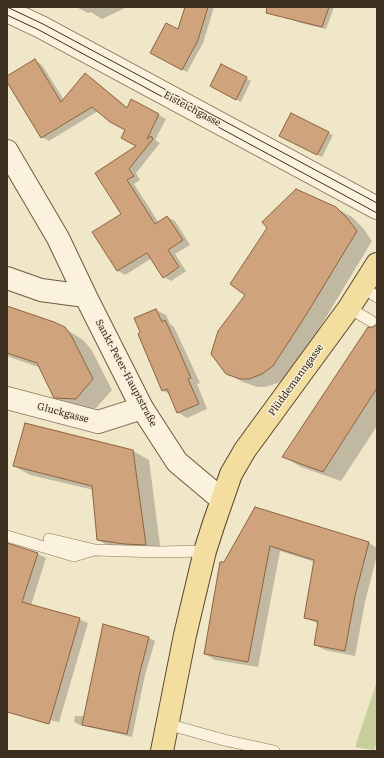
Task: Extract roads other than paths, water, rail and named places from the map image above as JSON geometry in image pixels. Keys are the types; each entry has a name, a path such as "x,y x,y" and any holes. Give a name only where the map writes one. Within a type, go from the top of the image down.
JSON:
{"main road":[{"name":"Plüddemanngasse","path":"221,499 231,474 245,450 349,308 370,292 377,264"},
{"path":"162,751 185,635 205,551 221,499"}],"street":[{"name":"Eisteichgasse","path":"7,11 41,27 377,208"},
{"name":"Sankt-Peter-Hauptstraße","path":"7,151 58,238 85,296 142,408 177,462 221,499"},
{"path":"7,278 41,290 85,296"},
{"name":"Gluckgasse","path":"7,398 98,422 142,408"}],"lane":[{"path":"349,308 371,321"},
{"path":"7,536 74,556 94,550"},
{"path":"49,539 94,550 159,552 205,551"},
{"path":"167,724 224,740 274,751"}],"tram line":[{"path":"7,7 43,24 377,203"},
{"path":"7,15 39,30 377,213"}]}
